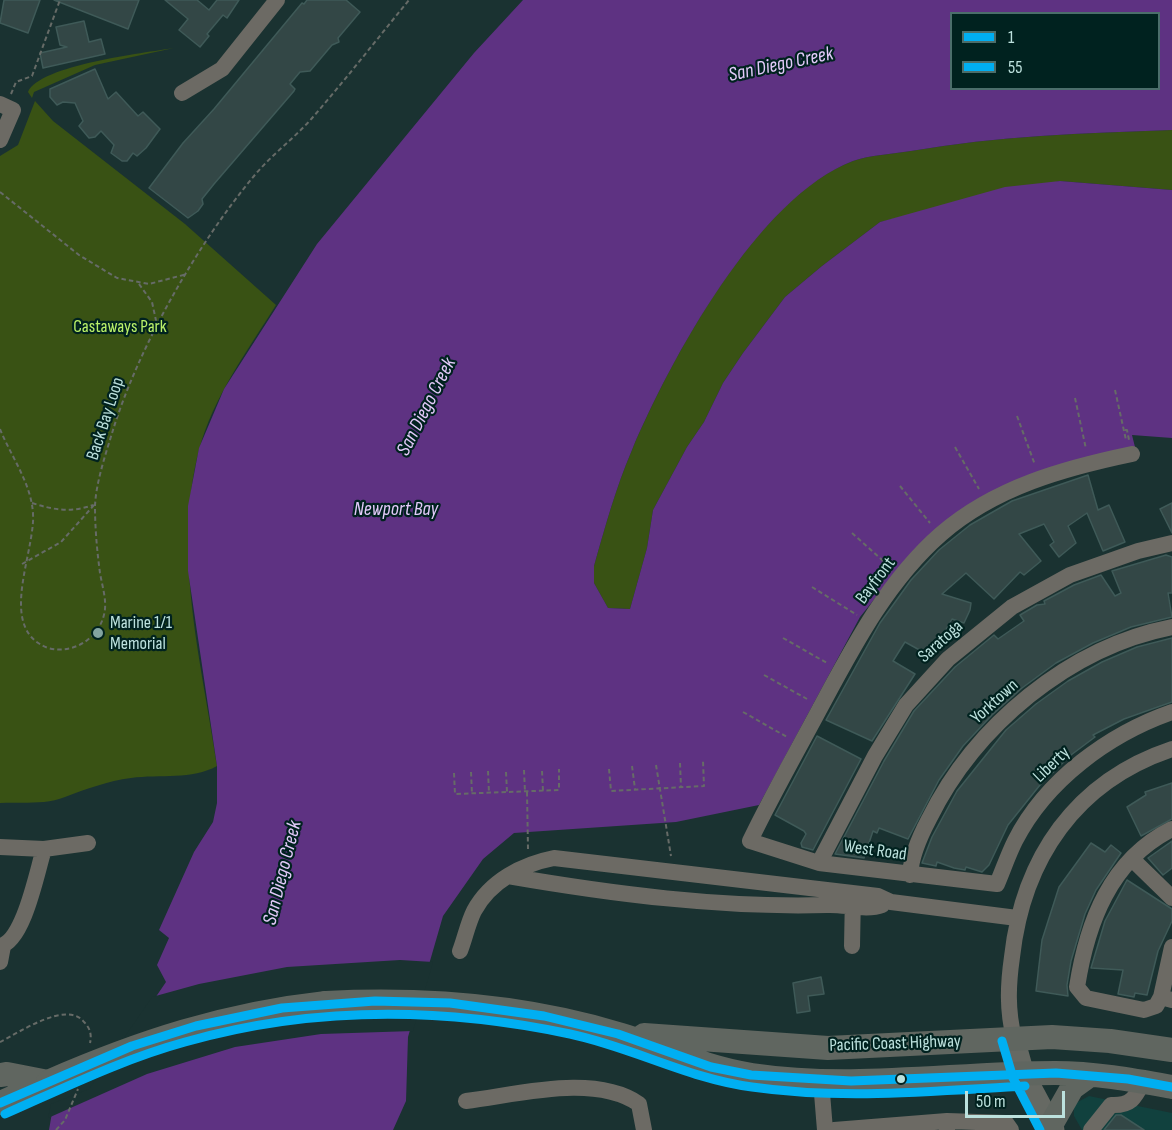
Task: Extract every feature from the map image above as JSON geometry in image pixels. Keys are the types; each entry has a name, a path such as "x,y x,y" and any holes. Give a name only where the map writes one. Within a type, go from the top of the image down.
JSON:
{"highway":[{"name":"Pacific Coast Highway","path":"0,1103 155,1038 229,1018 293,1007 342,1002 410,1001 477,1006 544,1016 618,1034 711,1067 751,1075 821,1081 1090,1074 1172,1087"},
{"name":"Pacific Coast Highway","path":"618,1034 828,1048 1014,1038 1110,1041 1172,1050"},
{"path":"0,1075 7,1074 48,1082"},
{"path":"1048,1128 1072,1088 1090,1074"}],"main road":[{"path":"1014,1038 1024,1074 1048,1128"}],"street":[{"path":"182,93 222,69 277,0"},
{"path":"0,140 13,110 3,105"},
{"name":"Bayfront","path":"750,841 860,634 899,580 942,534 985,505 1023,484 1068,468 1130,451"},
{"name":"Saratoga","path":"819,863 874,756 906,705 948,660 1012,607 1070,574 1138,550 1172,543"},
{"name":"Yorktown","path":"910,875 921,836 938,802 978,743 1030,696 1066,669 1118,644 1172,627"},
{"name":"Liberty","path":"997,884 1016,840 1038,807 1066,777 1102,746 1132,728 1172,712"},
{"path":"1014,1038 1008,1008 1017,918 1037,862 1059,828 1087,797 1117,775 1152,756 1172,749"},
{"path":"1172,829 1132,859 1107,889 1092,921 1077,987 1080,994 1086,998 1144,1010 1156,1006 1167,998 1172,947"},
{"name":"West Road","path":"750,841 819,863 997,884"},
{"path":"0,847 44,849 88,843"},
{"path":"1,951 14,938 24,916 44,849"},
{"path":"460,951 474,911 490,890 531,862 554,858 674,873 853,900 878,907 891,902 1017,918"},
{"path":"1132,859 1172,898"},
{"path":"508,876 557,885 686,899 795,907 853,900"},
{"path":"852,946 853,900"},
{"path":"821,1081 825,1130"},
{"path":"1092,1130 1111,1105 1122,1105 1133,1101 1143,1082"},
{"path":"466,1101 587,1087 632,1099 639,1104 644,1130"},
{"path":"834,1130 1006,1122 1011,1130"}],"path":[{"path":"3,105 16,82 32,76 60,0"},
{"name":"Back Bay Loop","path":"30,641 55,650 79,645 96,632 103,619 105,599 97,546 95,504 113,430 130,384 157,327 187,273 254,176 311,119 409,0"},
{"path":"0,192 79,255 117,278 139,284 160,283 187,273"},
{"path":"139,284 152,302 157,327"},
{"path":"1115,390 1130,451"},
{"path":"1075,398 1087,455"},
{"path":"1017,416 1037,470"},
{"path":"0,429 22,474 32,503 31,532 18,572"},
{"path":"955,447 983,497"},
{"path":"900,486 936,530"},
{"path":"32,503 58,510 78,510 95,504"},
{"path":"21,565 60,542 95,504"},
{"path":"852,533 895,571"},
{"path":"812,587 859,617"},
{"path":"783,638 832,666"},
{"path":"764,675 812,702"},
{"path":"743,712 792,740"},
{"path":"609,769 611,791 704,786 703,761"},
{"path":"680,763 681,787"},
{"path":"656,765 658,788 674,873"},
{"path":"632,766 635,789"},
{"path":"453,773 455,794 526,792 559,790 559,769"},
{"path":"524,770 527,840"},
{"path":"488,771 489,793"},
{"path":"542,771 543,791"},
{"path":"471,772 472,794"},
{"path":"506,772 507,792"},
{"path":"0,1042 54,1016 72,1013 82,1019 89,1029 91,1039 88,1051"},
{"path":"56,1130 65,1120 80,1083"}],"shaded area":[{"path":"1089,1096 1172,1113 1172,1130 1082,1130 1074,1116 1074,1104"}],"green space":[{"path":"174,48 95,65 34,92 32,98 28,92 36,83 52,74 94,62"},
{"name":"Castaways Park","path":"35,101 53,121 185,224 276,305 232,374 213,411 199,450 191,489 188,528 192,608 217,766 186,775 114,781 57,800 0,803 0,156 18,145"},
{"path":"1172,130 1172,190 1060,181 880,222 785,297 723,383 704,422 687,447 653,510 647,548 630,609 608,608 594,583 594,566 616,493 632,450 669,372 721,285 751,244 784,208 818,180 853,161 867,157 1008,139"}],"water":[{"name":"Newport Bay","path":"523,0 1172,0 1172,130 1008,139 867,157 853,161 818,180 784,209 751,245 721,285 669,372 632,450 616,493 594,566 594,583 608,608 630,609 647,548 653,510 687,447 704,422 723,383 785,297 880,222 1005,187 1060,181 1172,190 1172,438 1132,435 1135,447 1004,488 897,571 860,617 759,805 676,822 514,833 483,859 443,916 408,1037 406,1101 393,1130 49,1130 53,1107 91,1092 166,982 157,965 169,938 159,930 194,852 213,822 217,803 217,766 188,571 188,506 199,448 224,389 317,244 474,53"}],"pier":[{"path":"400,960 433,962 413,1031 321,1034 235,1047 147,1074 48,1118 51,1104 89,1089 152,997 199,984 287,967"}],"building":[{"path":"4,0 40,0 28,33 0,23"},
{"path":"54,0 139,0 128,29"},
{"path":"165,0 197,0 209,10 217,0 239,0 227,18 223,15 207,34 209,36 200,47 179,30 188,19"},
{"path":"307,0 346,0 360,12 338,38 339,42 332,45 310,71 300,72 290,84 295,89 294,91 202,199 203,204 198,211 188,218 149,188 183,143 302,3 304,4"},
{"path":"84,21 89,42 101,39 105,54 43,68 40,53 67,47 60,45 56,27"},
{"path":"95,69 108,99 116,92 138,116 143,112 160,129 146,148 137,156 133,153 127,161 122,161 111,153 114,145 101,131 95,137 89,138 79,126 83,121 75,103 63,102 57,105 50,97 50,89"},
{"path":"1088,475 1098,510 1109,505 1125,542 1103,551 1087,513 1068,526 1076,543 1059,557 1050,545 1054,542 1044,524 1019,534 1041,561 1024,575 1020,572 994,599 966,573 942,594 971,603 964,623 952,619 936,647 930,644 925,653 905,642 893,661 915,674 872,741 826,720 880,623 911,580 939,550 970,525 1012,501"},
{"path":"1172,503 1172,533 1160,509"},
{"path":"1166,555 1172,557 1172,593 1168,593 1172,617 1131,627 1093,643 1056,663 1022,688 963,746 939,780 908,839 879,828 877,833 873,831 864,858 835,854 884,761 914,711 955,667 994,635 998,639 1024,621 1020,615 1037,605 1045,604 1044,601 1074,585 1101,575 1115,596 1121,593 1112,571"},
{"path":"1172,638 1172,702 1124,719 1093,735 1095,737 1071,755 1040,785 1008,825 989,865 982,872 966,867 965,870 954,868 937,862 936,866 922,863 932,837 957,791 1006,730 1068,681 1102,662 1137,647"},
{"path":"817,736 861,759 813,850 802,847 801,843 806,834 804,831 775,815"},
{"path":"1172,783 1172,819 1141,836 1127,807 1146,795 1145,792"},
{"path":"1172,841 1172,868 1163,875 1148,858"},
{"path":"1091,843 1105,852 1111,845 1121,853 1096,890 1085,914 1071,961 1067,985 1068,996 1036,991 1042,940 1059,887"},
{"path":"1127,880 1172,909 1172,921 1158,951 1147,995 1135,993 1134,997 1118,994 1123,970 1091,968 1105,921"},
{"path":"821,977 824,994 808,996 810,1011 797,1013 793,983"},
{"path":"1116,1115 1121,1115 1144,1130 1104,1130"}],"transit line":[{"name":"1","path":"0,1103 132,1046 196,1026 282,1008 375,1001 450,1003 544,1016 618,1034 711,1067 751,1075 851,1081 1056,1073 1128,1079 1172,1087"},
{"name":"55","path":"5,1114 116,1065 185,1042 233,1030 281,1022 377,1014 474,1019 570,1034 706,1077 729,1083 786,1091 854,1094 1025,1086"},
{"name":"55","path":"1002,1041 1013,1078 1040,1130"}],"place":[{"name":"Marine 1/1 Memorial","path":"98,633"}],"water label":[{"name":"San Diego Creek","path":"781,65"},
{"name":"San Diego Creek","path":"427,407"},
{"name":"San Diego Creek","path":"283,873"}]}
